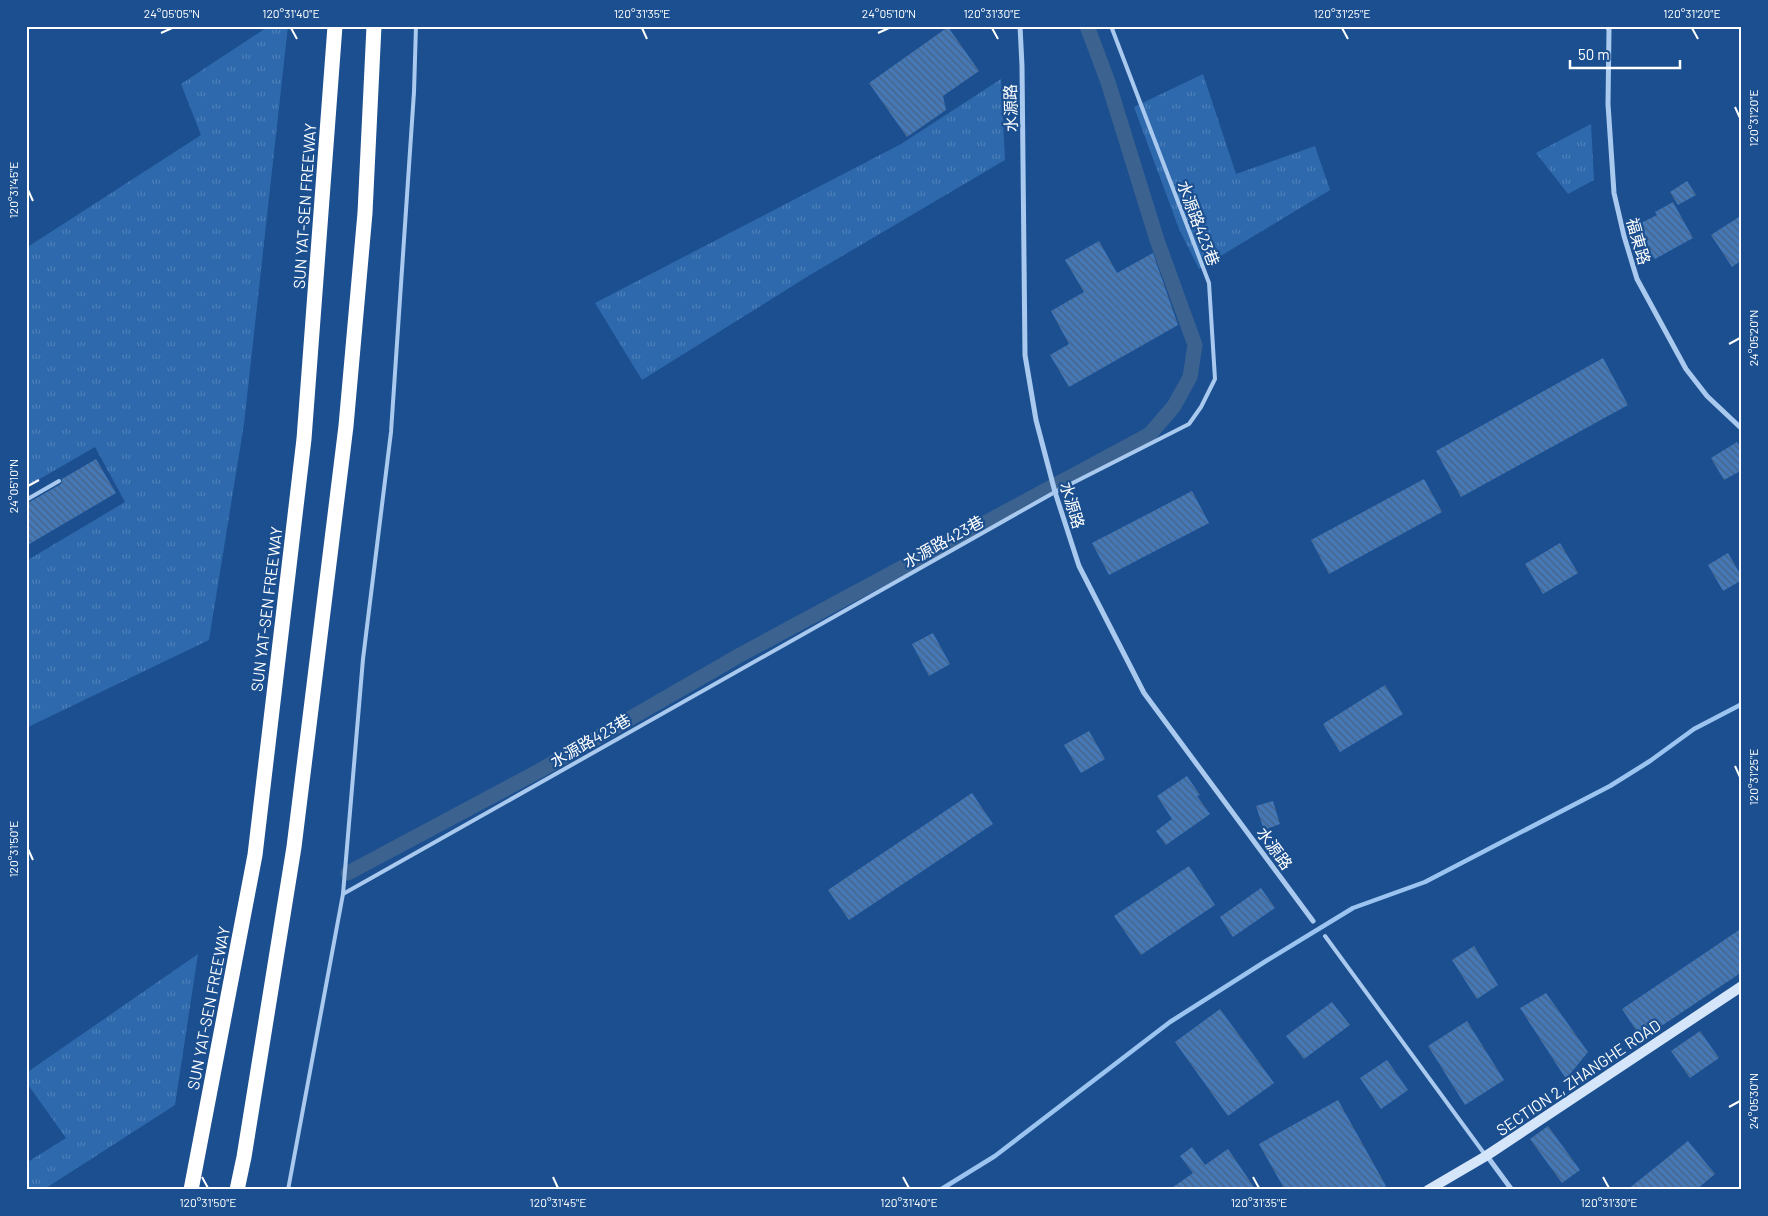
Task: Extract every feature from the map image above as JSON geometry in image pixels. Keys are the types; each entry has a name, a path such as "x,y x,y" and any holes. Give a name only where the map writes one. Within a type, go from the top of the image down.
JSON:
{"highway":[{"name":"SUN YAT-SEN FREEWAY","path":"191,1190 256,845 304,439 335,26"},
{"path":"237,1190 294,847 346,426 365,213 374,26"}],"street":[{"name":"水源路","path":"1020,26 1025,355 1036,420 1055,492 1079,566 1144,692 1313,921"},
{"name":"福東路","path":"1607,26 1609,30 1608,104 1614,193 1637,279 1686,369 1707,396 1742,429"},
{"name":"SECTION 2, ZHANGHE ROAD","path":"1428,1190 1486,1156 1742,986"},
{"path":"1486,1156 1512,1190"}],"lane":[{"path":"288,1190 343,894 363,659 391,432 414,92 416,26"},
{"name":"水源路423巷","path":"343,894 1055,492 1189,424 1202,407 1215,379 1209,283 1111,26"},
{"path":"26,500 59,481"},
{"path":"1325,936 1486,1156"}],"green space":[{"path":"269,26 288,26 244,424 209,640 26,728 26,561 125,502 95,447 26,487 26,248 201,135 181,84"},
{"path":"1203,74 1236,174 1315,146 1330,190 1199,269 1179,229 1134,107"},
{"path":"1001,79 1005,160 810,275 642,380 595,303 901,144"},
{"path":"1591,124 1594,180 1568,194 1536,153"},
{"path":"198,954 175,1105 43,1190 26,1190 26,1163 66,1138 26,1082 26,1073"}],"building":[{"path":"948,27 979,71 943,96 946,110 907,137 869,83"},
{"path":"1687,181 1696,195 1678,205 1670,192"},
{"path":"1673,202 1693,238 1655,259 1653,256 1639,264 1631,244 1643,237 1637,225 1657,215 1655,212"},
{"path":"1742,215 1742,260 1732,267 1711,235"},
{"path":"1099,241 1117,273 1153,253 1178,325 1069,387 1050,355 1069,344 1051,311 1084,292 1065,260"},
{"path":"1603,358 1628,405 1461,497 1436,451"},
{"path":"1737,442 1742,451 1742,470 1724,480 1711,458"},
{"path":"96,459 116,493 26,546 26,504 61,484 62,479"},
{"path":"1424,479 1442,512 1329,574 1311,540"},
{"path":"1192,491 1209,523 1109,575 1092,543"},
{"path":"1560,543 1578,573 1543,594 1525,564"},
{"path":"1728,553 1742,580 1723,591 1708,565"},
{"path":"933,633 950,664 929,676 912,644"},
{"path":"1385,685 1403,714 1340,752 1323,724"},
{"path":"1089,731 1105,759 1081,773 1064,745"},
{"path":"1187,776 1200,795 1197,796 1210,814 1166,845 1156,831 1172,819 1157,796"},
{"path":"972,793 993,824 849,920 828,890"},
{"path":"1273,801 1280,824 1264,830 1256,806"},
{"path":"1189,866 1215,905 1141,955 1114,916"},
{"path":"1261,888 1275,908 1233,937 1220,917"},
{"path":"1742,928 1742,972 1642,1039 1622,1009"},
{"path":"1474,946 1498,985 1477,999 1452,960"},
{"path":"1546,993 1588,1052 1566,1079 1520,1008"},
{"path":"1332,1002 1350,1025 1304,1059 1286,1036"},
{"path":"1220,1009 1274,1083 1228,1116 1175,1042"},
{"path":"1467,1021 1504,1080 1465,1105 1428,1046"},
{"path":"1700,1031 1719,1058 1690,1078 1671,1051"},
{"path":"1387,1060 1408,1090 1381,1109 1360,1078"},
{"path":"1338,1100 1386,1186 1380,1190 1285,1190 1259,1144"},
{"path":"1548,1126 1580,1170 1562,1183 1530,1139"},
{"path":"1688,1141 1715,1174 1696,1190 1627,1190"},
{"path":"1192,1147 1205,1165 1228,1149 1256,1190 1169,1190 1193,1173 1180,1156"}],"waterway":[{"path":"348,873 539,771 740,655 1150,434 1174,406 1190,377 1195,345 1157,240 1108,82 1087,26"},
{"path":"940,1190 995,1156 1170,1022 1353,908 1425,882 1610,786 1650,761 1694,729 1742,704"}]}
